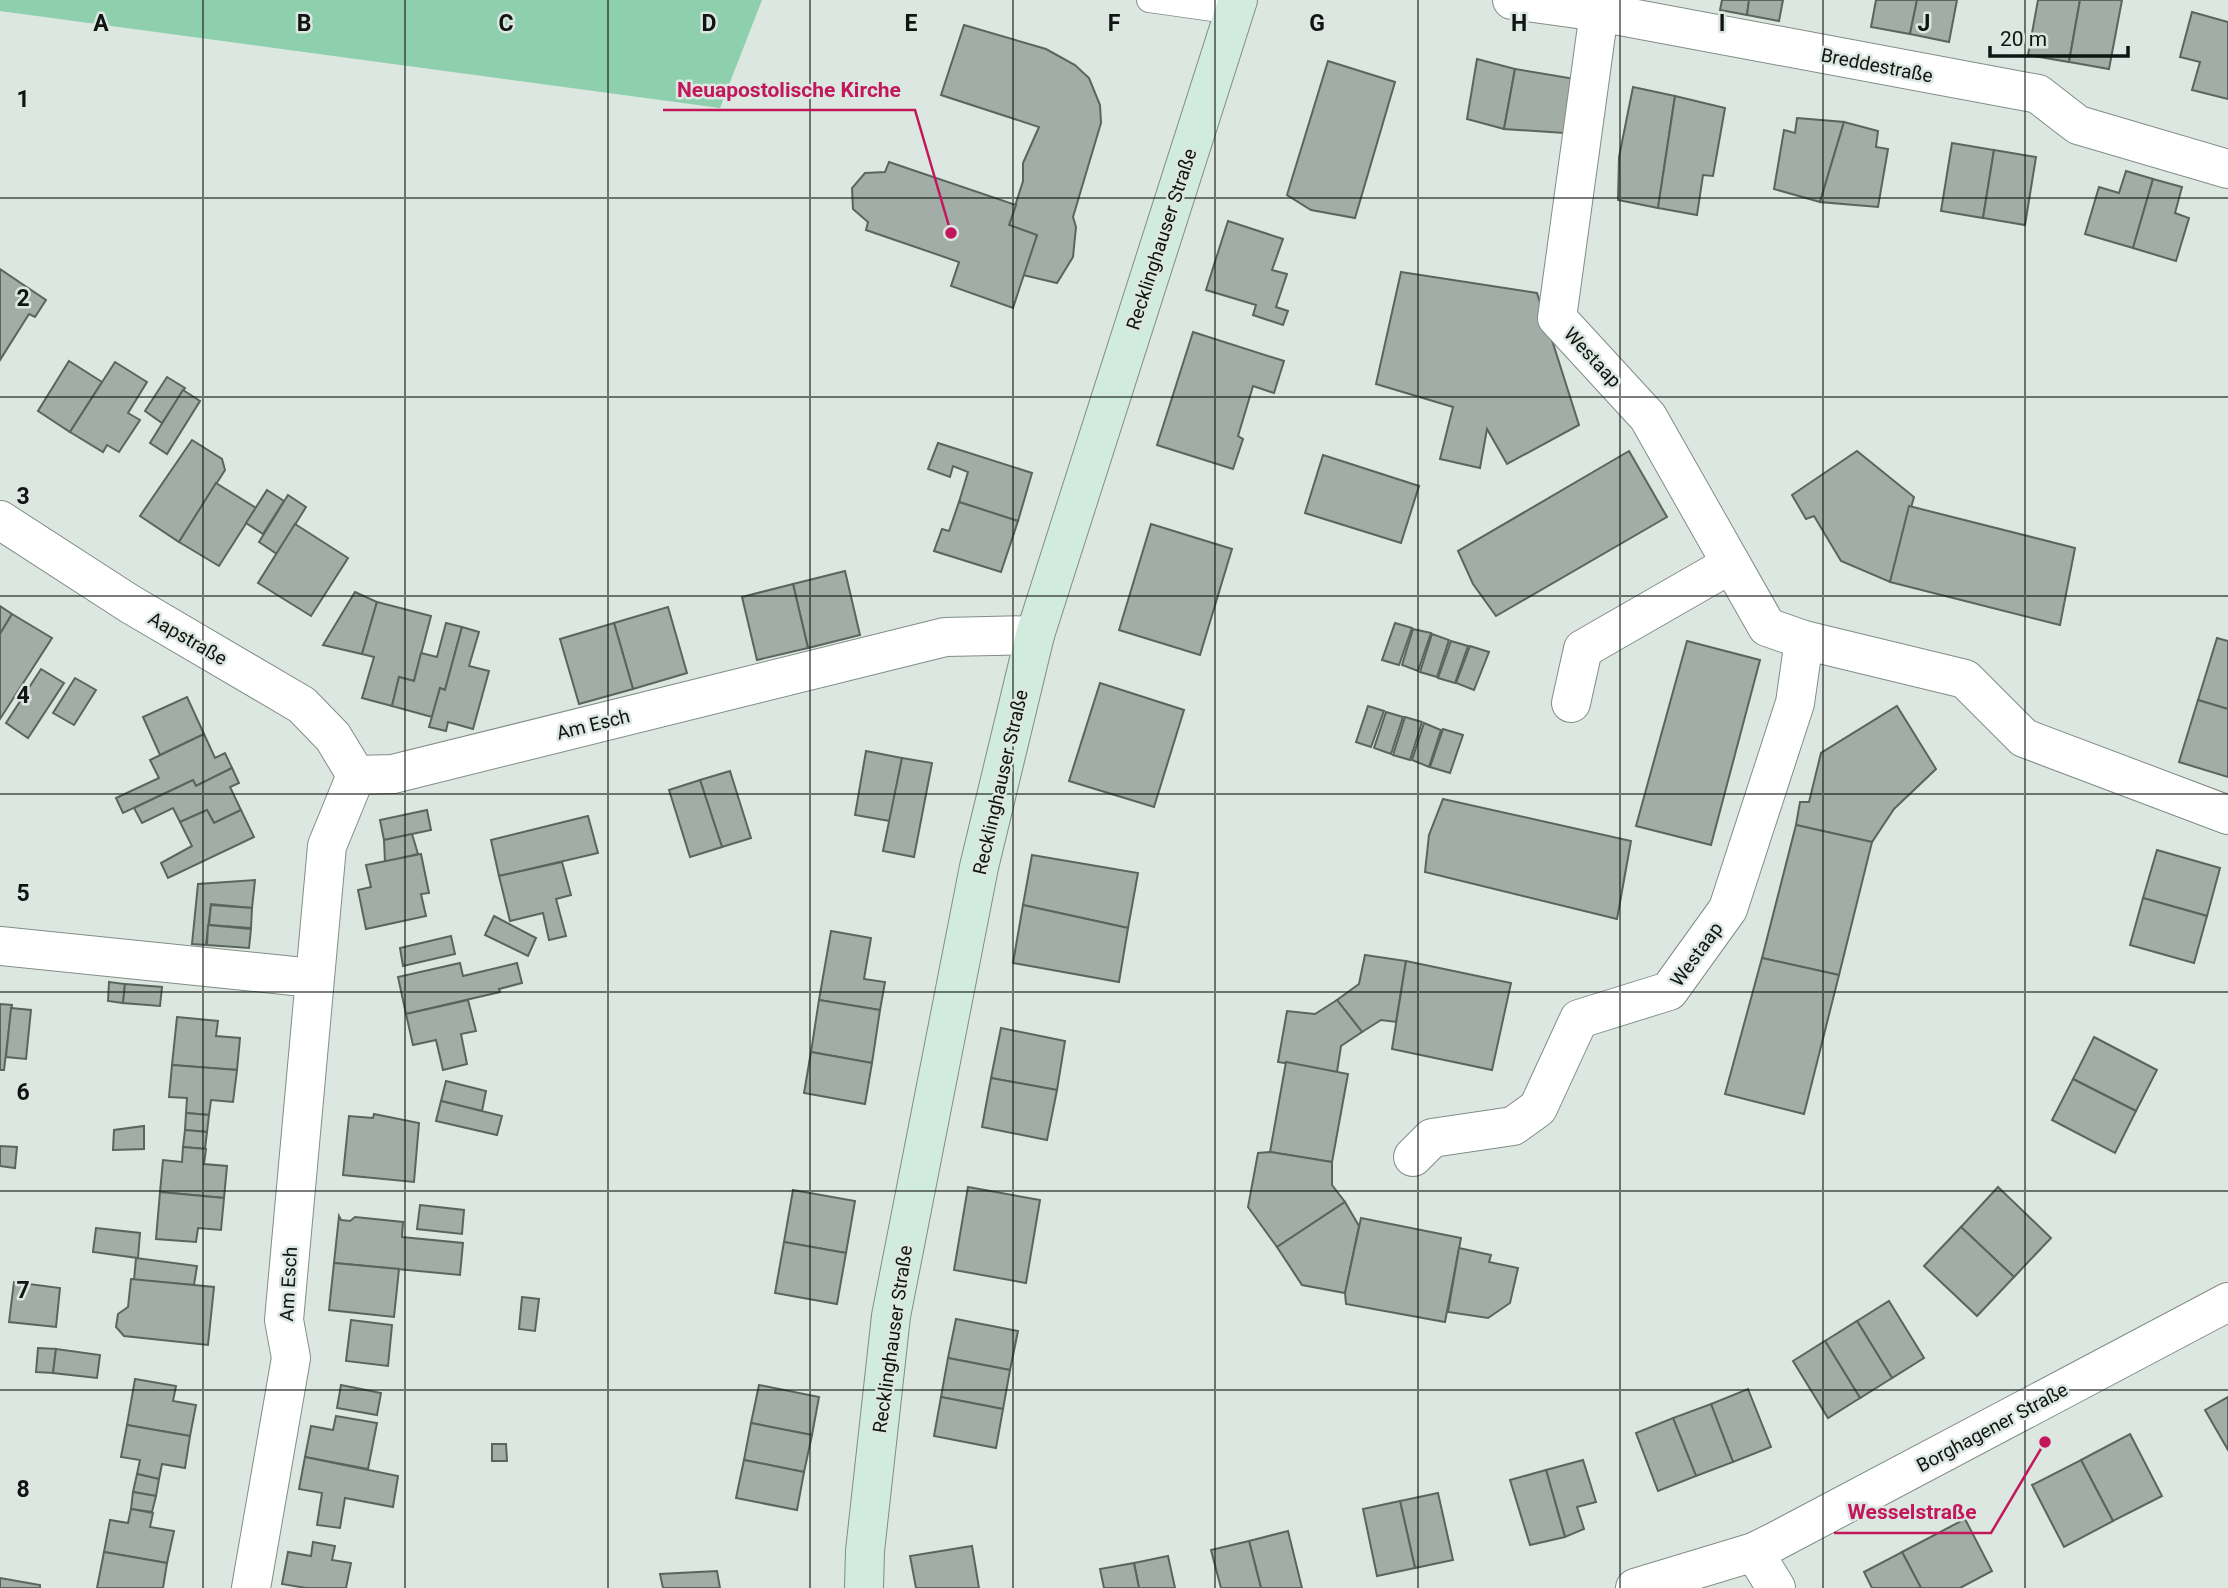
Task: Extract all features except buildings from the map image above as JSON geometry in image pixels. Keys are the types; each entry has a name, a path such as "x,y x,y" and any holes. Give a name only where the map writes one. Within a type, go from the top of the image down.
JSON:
{"street":[{"name":"Breddestraße","path":"1512,0 1598,12 2038,94 2078,125 2228,169"},
{"name":"Recklinghauser Straße","path":"864,1588 865,1551 891,1316 979,867 1035,635 1236,6"},
{"name":"Westaap","path":"1598,12 1557,318 1648,416 1767,627 1804,639 1965,679 2024,738 2228,815"},
{"name":"Aapstraße","path":"0,520 130,604 302,705 333,737 356,775"},
{"path":"1571,703 1583,649 1731,564"},
{"name":"Am Esch","path":"251,1588 291,1358 284,1320 327,846 356,775 393,774 944,637 1035,635"},
{"name":"Westaap","path":"1413,1157 1432,1138 1513,1126 1538,1108 1579,1019 1669,991 1728,909 1795,703 1804,639"},
{"path":"0,946 313,978"},
{"name":"Borghagener Straße","path":"1635,1588 1754,1552 2228,1302"},
{"path":"1754,1552 1776,1588"}],"lane":[{"path":"1149,0 1236,6"}],"green space":[{"path":"0,0 762,0 720,108 0,11"}],"place":[{"name":"Neuapostolische Kirche","path":"951,233"},
{"name":"Wesselstraße","path":"2045,1442"}]}
